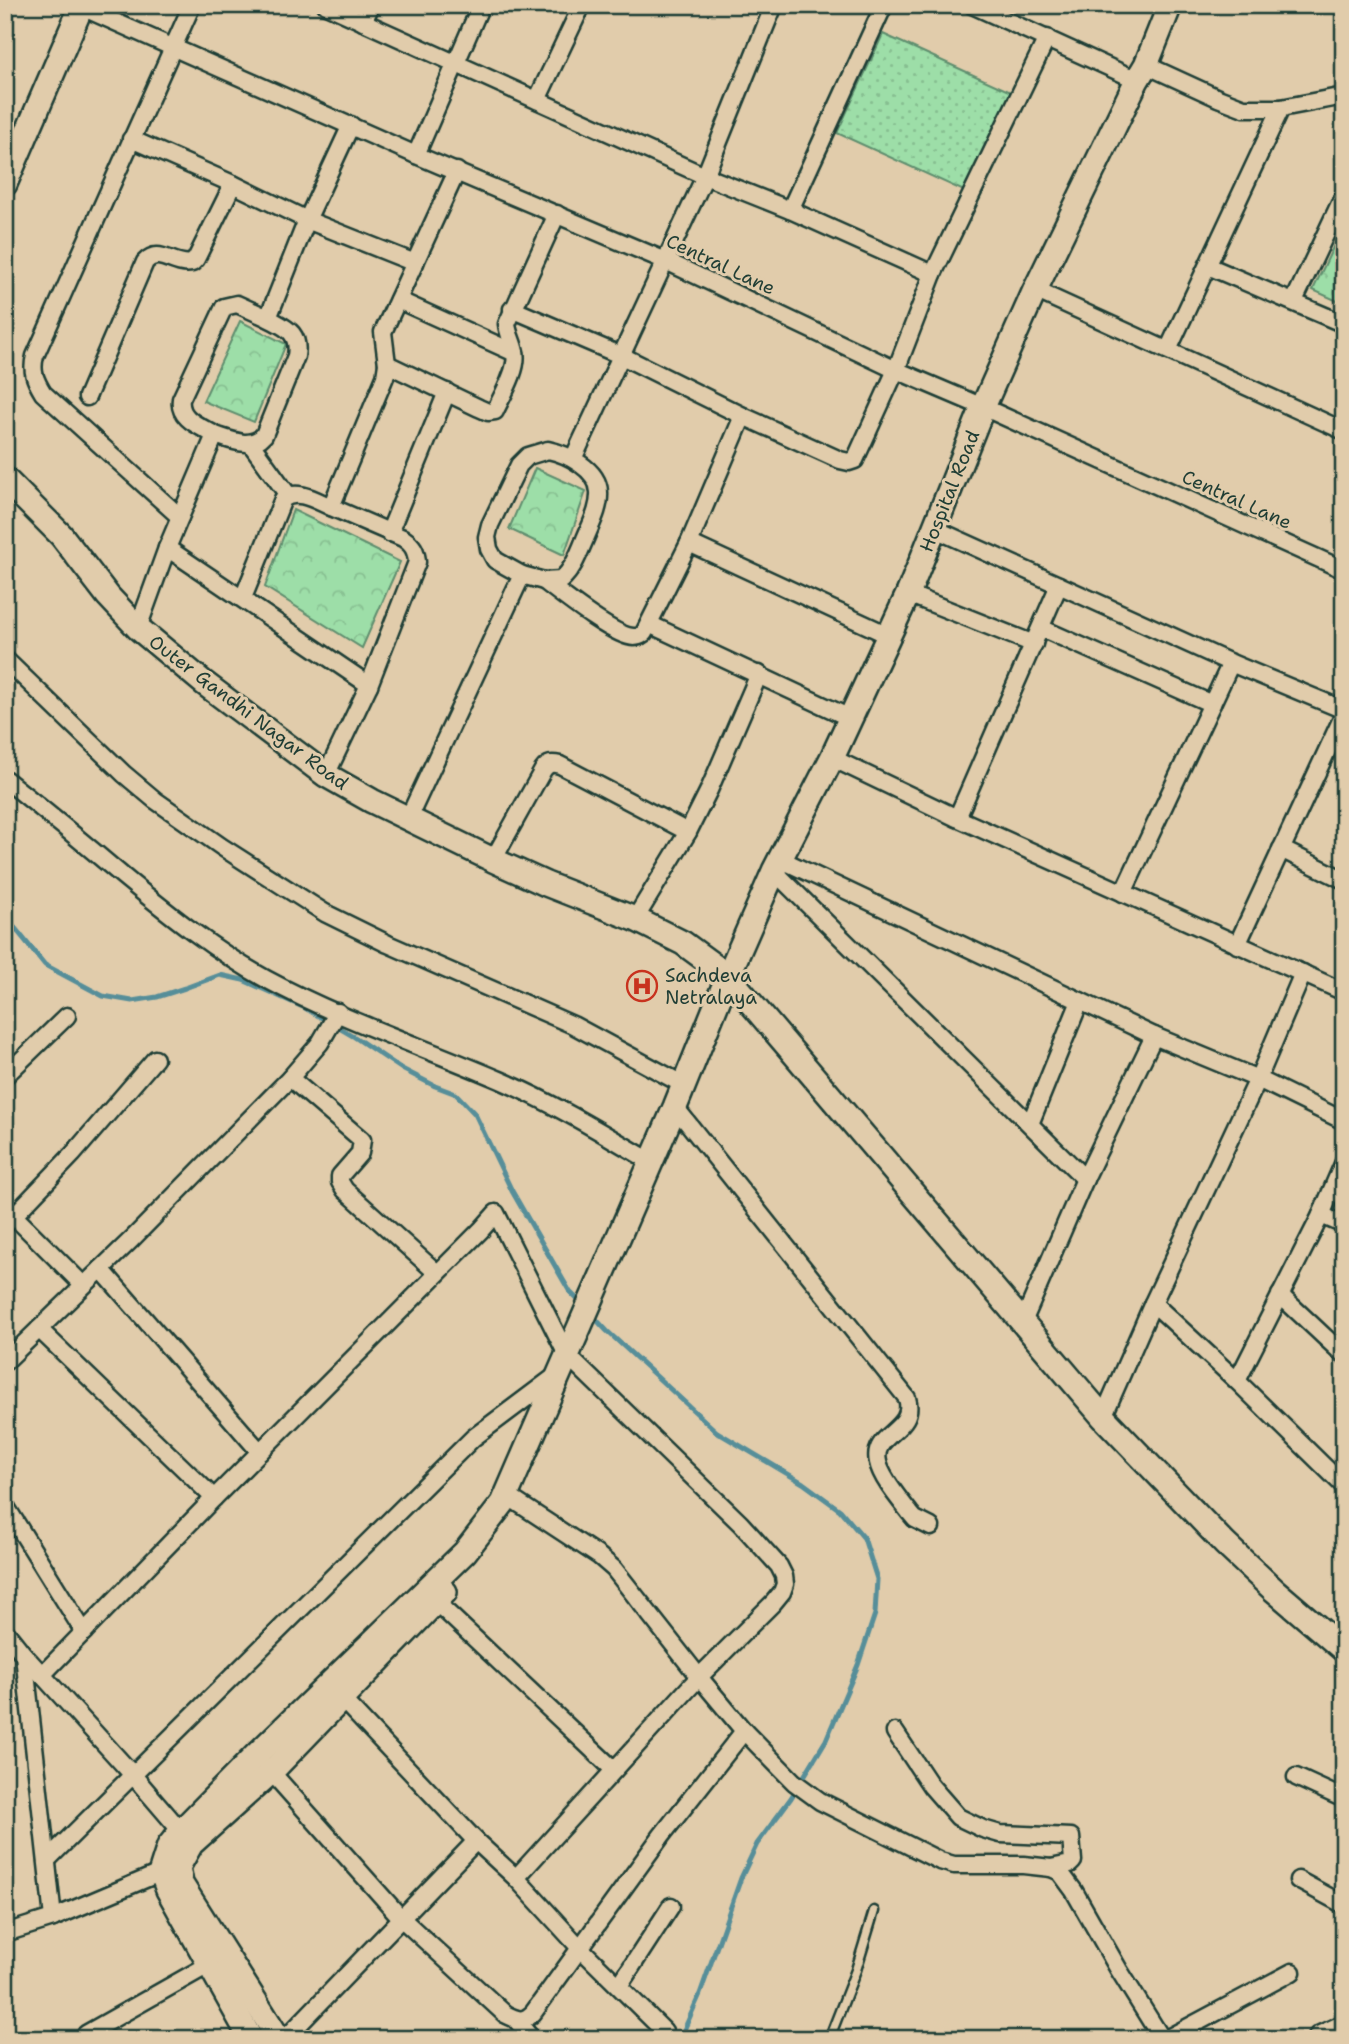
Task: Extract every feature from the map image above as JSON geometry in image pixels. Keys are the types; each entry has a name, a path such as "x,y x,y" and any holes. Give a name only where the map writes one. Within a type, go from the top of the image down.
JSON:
{"street":[{"path":"180,517 43,393 33,373 35,355 192,5"},
{"path":"326,5 705,176 790,210 933,274"},
{"path":"363,22 371,5"},
{"path":"416,155 481,5"},
{"path":"537,100 582,5"},
{"path":"573,458 705,176 775,5"},
{"path":"790,210 884,5"},
{"path":"972,5 1047,38 1244,108 1282,108 1344,96"},
{"name":"Hospital Road","path":"504,1499 777,865 832,758 908,594 983,407 1035,290 1141,72 1170,5"},
{"path":"5,184 15,138 80,6"},
{"name":"Central Lane","path":"80,6 416,155 666,261 896,370 1344,570"},
{"path":"512,309 622,356 840,460 855,460 896,370 933,274 1047,38"},
{"path":"1168,350 1282,108"},
{"path":"268,318 307,220 351,125"},
{"path":"131,139 307,220 415,263"},
{"path":"331,507 385,377 387,364 383,332 457,171"},
{"path":"87,397 145,262 154,255 178,263 192,263 196,260 233,184"},
{"path":"1294,302 1344,195"},
{"path":"387,364 488,412 495,411 516,362 507,324 556,214"},
{"path":"1208,266 1344,324"},
{"path":"1035,290 1344,431"},
{"path":"398,300 515,353"},
{"path":"237,304 289,330 298,347 264,435 251,444 215,435 182,413 181,399 224,307 237,304"},
{"path":"389,533 447,392"},
{"path":"544,581 585,613 625,635 633,638 640,636 649,624 689,543 743,416"},
{"path":"138,628 167,548 215,435"},
{"path":"251,444 288,495"},
{"path":"548,450 560,452 573,458 594,479 600,490 598,507 574,565 561,580 544,581 522,575 495,559 489,549 487,537 490,525 519,465 528,456 548,450"},
{"name":"Outer Gandhi Nagar Road","path":"5,479 61,534 108,596 138,628 204,683 326,775 408,820 493,860 635,919 683,943 728,976 1103,1417 1226,1544 1274,1590 1344,1650"},
{"path":"243,598 283,499 288,495 305,497 389,533 412,545 416,553 417,562 369,685 326,775"},
{"path":"933,528 1344,712 1237,945"},
{"path":"689,543 888,635"},
{"path":"167,548 369,685"},
{"path":"408,820 522,575"},
{"path":"957,818 1059,585"},
{"path":"908,594 1034,644"},
{"path":"649,624 850,718"},
{"path":"1041,628 1212,704"},
{"path":"5,659 124,774 155,800 222,848 325,913 573,1026 684,1085"},
{"path":"1123,893 1231,663"},
{"path":"635,919 688,832 759,674"},
{"path":"832,758 957,818 1344,992"},
{"path":"493,860 543,769 553,763 688,832"},
{"path":"5,779 190,929 267,980 336,1016 535,1096 586,1122 650,1161"},
{"path":"1281,849 1344,880"},
{"path":"777,865 1154,1036 1258,1079 1344,1121"},
{"path":"777,865 1085,1178"},
{"path":"1103,1417 1258,1079 1303,973"},
{"path":"1030,1124 1080,1001"},
{"path":"5,1076 67,1016"},
{"path":"5,1362 290,1078 320,1043 336,1016"},
{"path":"1023,1322 1085,1178 1154,1036"},
{"path":"83,1285 8,1216 73,1154 155,1059"},
{"path":"290,1078 362,1140 360,1153 340,1176 345,1190 437,1273"},
{"path":"675,1107 906,1398 909,1412 906,1420 880,1445 877,1451 878,1465 915,1519 931,1527"},
{"path":"1237,1381 1321,1215 1344,1162"},
{"path":"42,1675 496,1213 567,1356 741,1524 779,1566 785,1584 782,1592 699,1677 516,1878"},
{"path":"1321,1215 1344,1225"},
{"path":"101,1269 260,1452"},
{"path":"1280,1295 1344,1355"},
{"path":"1153,1303 1344,1486"},
{"path":"39,1329 214,1498"},
{"path":"47,1860 473,1438 567,1356"},
{"path":"263,1763 342,1699 495,1540 504,1499"},
{"path":"504,1499 599,1556 614,1569 744,1731 798,1785 820,1801 940,1861 954,1865 1024,1865 1051,1868 1060,1872 1164,2039 1292,1972"},
{"path":"251,2039 168,1890 169,1869 186,1837 263,1763 465,1552 504,1499"},
{"path":"5,1504 84,1632"},
{"path":"436,1602 614,1770"},
{"path":"5,1631 186,1837"},
{"path":"24,1655 53,1918"},
{"path":"342,1699 476,1842 516,1878 580,1948 664,2031"},
{"path":"517,2021 527,2019 533,2013 662,1835 744,1731"},
{"path":"895,1732 932,1786 958,1817 1000,1834 1071,1837 1073,1849 1070,1864 1051,1868"},
{"path":"263,1763 401,1918 505,2014 517,2021 533,2039"},
{"path":"1296,1777 1344,1799"},
{"path":"285,2039 476,1842"},
{"path":"5,1933 53,1918 169,1869"},
{"path":"169,1869 278,2039"},
{"path":"1298,1880 1344,1905"},
{"path":"619,1986 671,1906"},
{"path":"86,2035 210,1964"},
{"path":"1316,2039 1318,2035 1344,2023"}],"lane":[{"path":"829,2039 856,1970 874,1911"}],"green space":[{"path":"883,34 1011,92 966,192 837,133"},
{"path":"1344,224 1344,304 1313,290"},
{"path":"240,321 286,344 254,422 203,401"},
{"path":"535,468 586,491 564,555 509,529"},
{"path":"293,510 400,562 362,648 265,587"}],"waterway":[{"path":"5,919 45,965 103,996 132,1001 157,997 220,975 243,980 305,1008 402,1069 456,1094 475,1114 512,1191 570,1292 582,1304"},
{"path":"591,1314 717,1432 803,1483 840,1510 864,1538 877,1579 875,1614 858,1665 826,1740 791,1798 757,1844 741,1878 700,1994 680,2039"}],"place":[{"name":"Sachdeva Netralaya","path":"642,986"}]}
